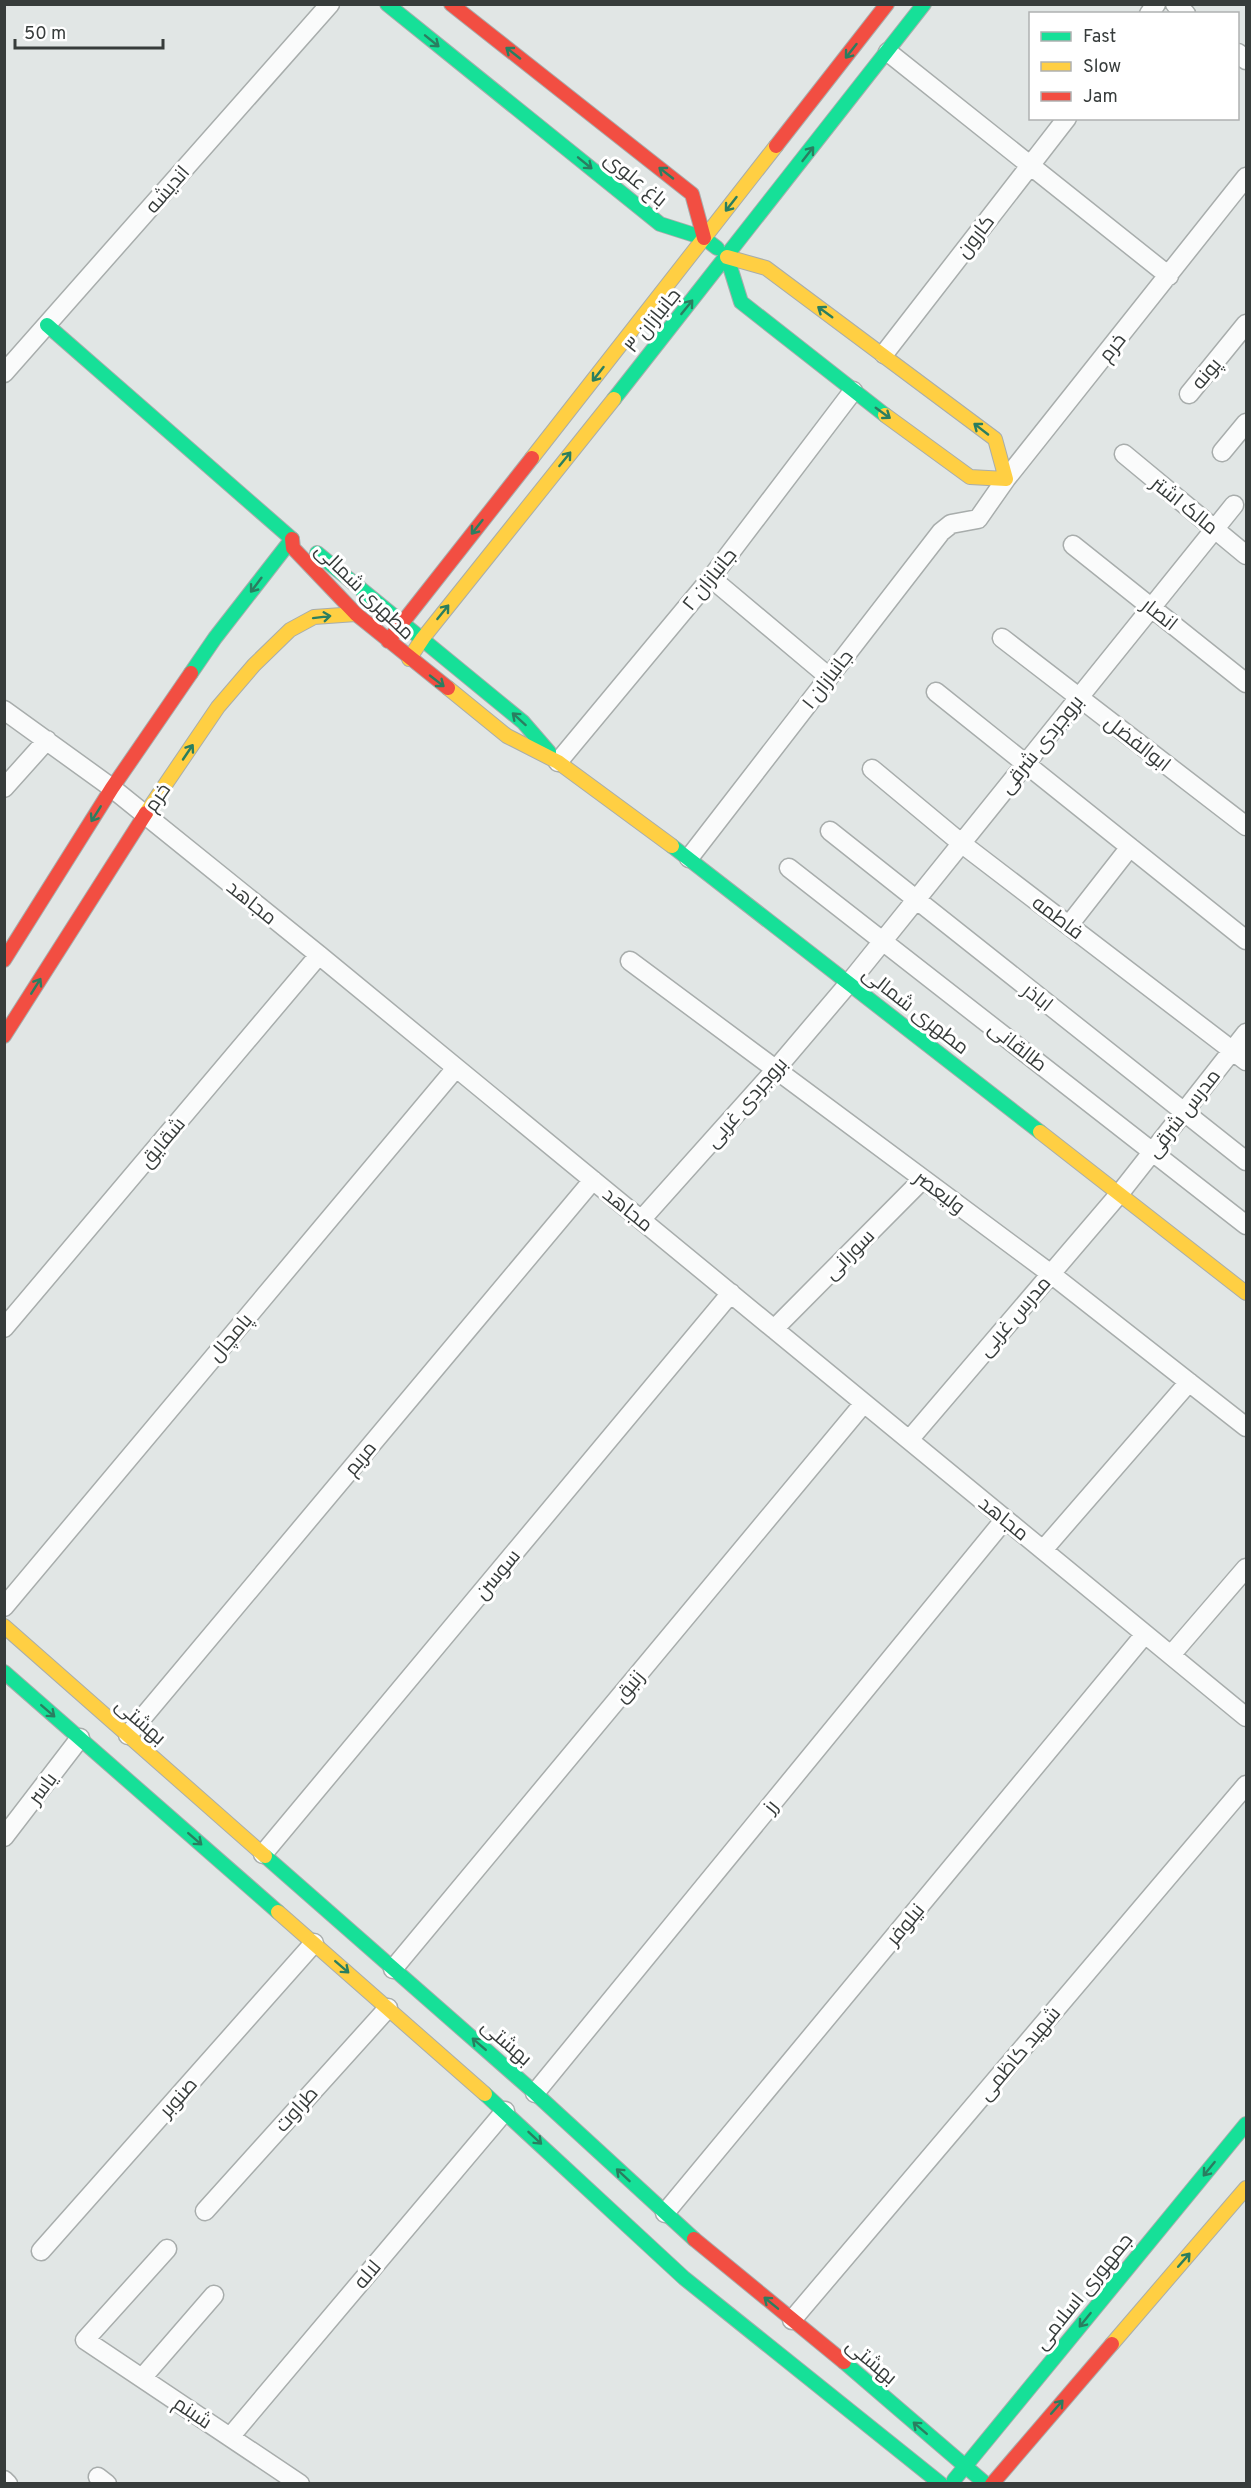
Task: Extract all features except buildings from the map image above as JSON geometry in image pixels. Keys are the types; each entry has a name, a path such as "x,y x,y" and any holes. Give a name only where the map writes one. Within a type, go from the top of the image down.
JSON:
{"street":[{"name":"اندیشه","path":"4,373 330,4"},
{"name":"باغ علوی","path":"387,4 660,224 704,238"},
{"name":"باغ علوی","path":"451,4 692,194 704,238"},
{"name":"جانبازان ۳","path":"388,641 887,4"},
{"name":"جانبازان ۳","path":"409,658 924,4"},
{"path":"888,52 1169,276"},
{"name":"کارون","path":"884,354 1065,120"},
{"name":"خرم","path":"978,519 1006,479 1246,177"},
{"path":"704,238 727,256 766,268 884,354 995,440 1006,479 970,477 854,391 741,302 727,256"},
{"name":"پونه","path":"1189,394 1246,324"},
{"path":"4,960 112,788 215,638 292,539 47,325"},
{"name":"جانبازان ۲","path":"558,762 711,578 854,391"},
{"path":"1222,452 1246,423"},
{"name":"مالک اشتر","path":"1124,454 1246,555"},
{"name":"بروجردی شرقی","path":"849,983 1234,505"},
{"name":"جانبازان ۱","path":"689,858 941,532 951,524 978,519"},
{"name":"مطهری شمالی","path":"558,762 523,722 403,621 300,539 292,539 293,548 356,614 507,736 558,762 689,858 1246,1293"},
{"name":"انصار","path":"1073,545 1246,683"},
{"path":"461,547 482,564"},
{"path":"711,578 828,677"},
{"name":"خرم","path":"4,1036 145,814 218,707 254,665 290,630 314,616 356,614"},
{"name":"ابوالفضل","path":"1002,638 1246,826"},
{"path":"936,692 1246,940"},
{"name":"مجاهد","path":"4,710 112,788 319,955 1246,1717"},
{"path":"4,788 47,740"},
{"name":"فاطمه","path":"872,769 961,843 1240,1055"},
{"name":"اباذر","path":"830,831 1246,1161"},
{"path":"1070,925 1130,847"},
{"name":"طالقانی","path":"789,867 1246,1225"},
{"name":"شقایق","path":"4,1329 319,955"},
{"name":"ولیعصر","path":"630,961 1051,1274 1246,1427"},
{"name":"بروجردی غربی","path":"641,1220 776,1069 849,983"},
{"name":"مدرس شرقی","path":"1120,1193 1184,1112 1240,1055 1246,1033"},
{"name":"پامچال","path":"4,1607 456,1068"},
{"name":"سورانی","path":"774,1329 923,1179"},
{"name":"مریم","path":"128,1735 592,1180"},
{"name":"مدرس غربی","path":"909,1440 1120,1193"},
{"name":"سوسن","path":"263,1854 731,1293"},
{"path":"1043,1550 1189,1382"},
{"name":"زنبق","path":"393,1969 864,1403"},
{"name":"رز","path":"535,2092 1005,1519"},
{"path":"1171,1655 1246,1568"},
{"name":"بهشتی","path":"4,1626 535,2092 702,2247 986,2484"},
{"name":"نیلوفر","path":"665,2213 1145,1634"},
{"path":"4,1672 505,2111 684,2278 861,2419 929,2480"},
{"name":"یاسر","path":"4,1837 80,1738"},
{"name":"شهید کاظمی","path":"792,2320 1246,1785"},
{"name":"صنوبر","path":"41,2251 314,1943"},
{"name":"طراوت","path":"205,2211 388,2008"},
{"name":"لاله","path":"230,2437 505,2111"},
{"name":"جمهوری اسلامی","path":"951,2484 1246,2124"},
{"path":"992,2484 1246,2188"},
{"name":"شبنم","path":"167,2249 85,2340 300,2484"},
{"path":"142,2378 214,2295"},
{"path":"861,2419 877,2412 883,2396"},
{"path":"1017,2403 1017,2413 1021,2422 1030,2427 1040,2428"},
{"path":"4,2480 8,2484"}],"traffic: fast":[{"path":"387,4 660,224 704,238 717,248"},
{"path":"614,399 924,4"},
{"path":"727,257 741,302 885,415"},
{"path":"47,325 292,539"},
{"path":"191,673 215,638 292,539"},
{"path":"317,553 523,722 549,752"},
{"path":"672,846 1040,1132"},
{"path":"4,1672 278,1912"},
{"path":"265,1856 535,2093 694,2239"},
{"path":"485,2094 684,2278 941,2484"},
{"path":"954,2480 1246,2124"},
{"path":"844,2362 986,2484"}],"traffic: slow":[{"path":"532,458 776,146"},
{"path":"727,257 766,268 995,439 1006,479 970,477 885,415"},
{"path":"409,659 423,638 614,399"},
{"path":"146,813 218,707 254,665 290,630 314,617 356,614"},
{"path":"448,688 507,736 558,762 672,846"},
{"path":"1040,1132 1246,1293"},
{"path":"4,1626 265,1856"},
{"path":"278,1912 485,2094"},
{"path":"1112,2344 1246,2188"}],"traffic: jam":[{"path":"451,4 692,194 704,238"},
{"path":"776,146 887,4"},
{"path":"388,641 532,458"},
{"path":"292,539 293,548 356,614 448,688"},
{"path":"4,960 112,788 191,673"},
{"path":"4,1036 146,813"},
{"path":"694,2239 844,2362"},
{"path":"992,2484 1112,2344"}]}
